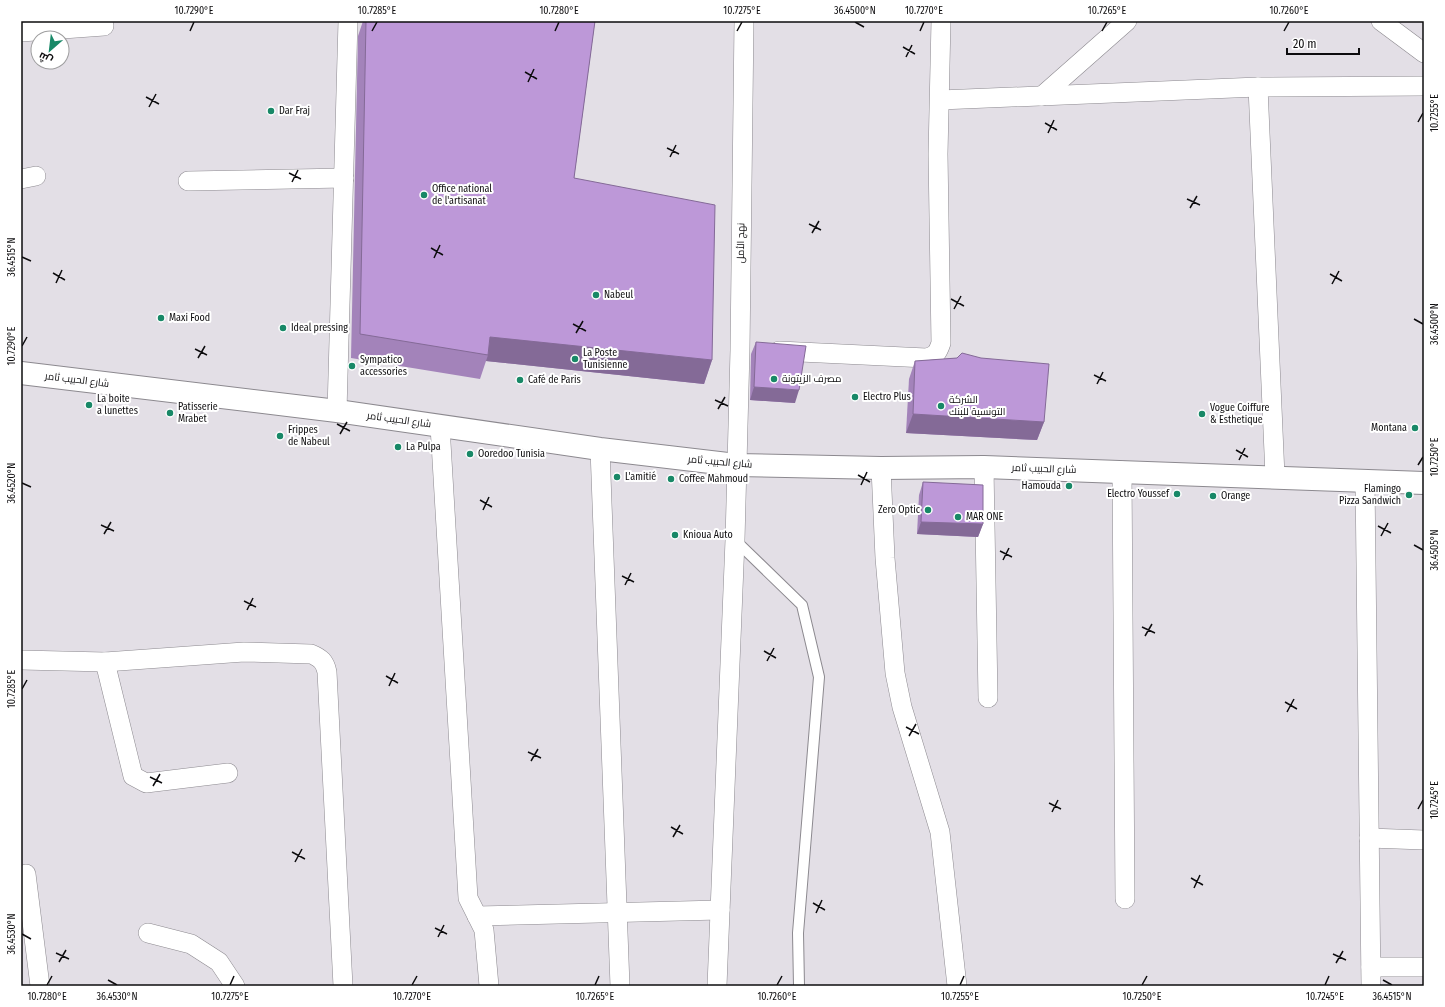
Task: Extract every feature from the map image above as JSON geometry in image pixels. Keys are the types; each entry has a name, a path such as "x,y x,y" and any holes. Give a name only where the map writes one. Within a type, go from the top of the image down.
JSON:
{"main road":[{"name":"شارع الحبيب ثامر","path":"21,373 337,411 600,449 736,465 881,468 984,467 1275,476 1424,483"}],"street":[{"path":"337,411 348,21"},
{"name":"نهج الأمل","path":"717,986 736,540 736,465 753,350 744,21"},
{"path":"753,350 926,358 934,356 938,351 941,343 938,154 941,21"},
{"path":"1042,96 1127,21"},
{"path":"1381,21 1424,53"},
{"path":"21,32 104,26"},
{"path":"940,100 1258,87 1424,86"},
{"path":"1258,87 1275,476"},
{"path":"188,181 344,178"},
{"path":"440,426 468,898 484,930 489,986"},
{"path":"600,449 620,986"},
{"path":"984,467 988,698"},
{"path":"881,468 885,558 895,673 902,707 940,832 957,986"},
{"path":"1122,471 1125,899"},
{"path":"1365,480 1371,986"},
{"path":"21,660 105,662 244,652 311,654 319,657 325,664 327,672 343,986"},
{"path":"105,662 132,776 146,783 228,773"},
{"path":"1369,838 1424,840"},
{"path":"26,874 40,986"},
{"path":"477,916 720,910"},
{"path":"148,933 191,944 219,962 235,986"},
{"path":"1371,967 1424,967"}],"lane":[{"path":"736,540 802,605 819,677 798,932 799,986"}],"building":[{"name":"Office national de l'artisanat","path":"366,21 595,21 574,178 715,205 712,360 490,337 488,355 360,334"},
{"name":"مصرف الزيتونة","path":"756,342 806,346 799,390 754,387"},
{"path":"962,353 981,358 1049,364 1044,422 913,414 915,361 957,358"},
{"path":"923,482 983,485 983,524 921,522"}],"place":[{"name":"Dar Fraj","path":"271,111"},
{"name":"Office national de l'artisanat","path":"424,195"},
{"name":"Nabeul","path":"596,295"},
{"name":"Maxi Food","path":"161,318"},
{"name":"Ideal pressing","path":"283,328"},
{"name":"La Poste Tunisienne","path":"575,359"},
{"name":"Sympatico accessories","path":"352,366"},
{"name":"مصرف الزيتونة","path":"774,379"},
{"name":"Café de Paris","path":"520,380"},
{"name":"Electro Plus","path":"855,397"},
{"name":"La boite a lunettes","path":"89,405"},
{"name":"الشركة التونسية للبنك","path":"941,406"},
{"name":"Patisserie Mrabet","path":"170,413"},
{"name":"Vogue Coiffure & Esthetique","path":"1202,414"},
{"name":"Montana","path":"1415,428"},
{"name":"Frippes de Nabeul","path":"280,436"},
{"name":"La Pulpa","path":"398,447"},
{"name":"Ooredoo Tunisia","path":"470,454"},
{"name":"L'amitié","path":"617,477"},
{"name":"Coffee Mahmoud","path":"671,479"},
{"name":"Hamouda","path":"1069,486"},
{"name":"Electro Youssef","path":"1177,494"},
{"name":"Flamingo Pizza Sandwich","path":"1409,495"},
{"name":"Orange","path":"1213,496"},
{"name":"Zero Optic","path":"928,510"},
{"name":"MAR ONE","path":"958,517"},
{"name":"Knioua Auto","path":"675,535"}]}
